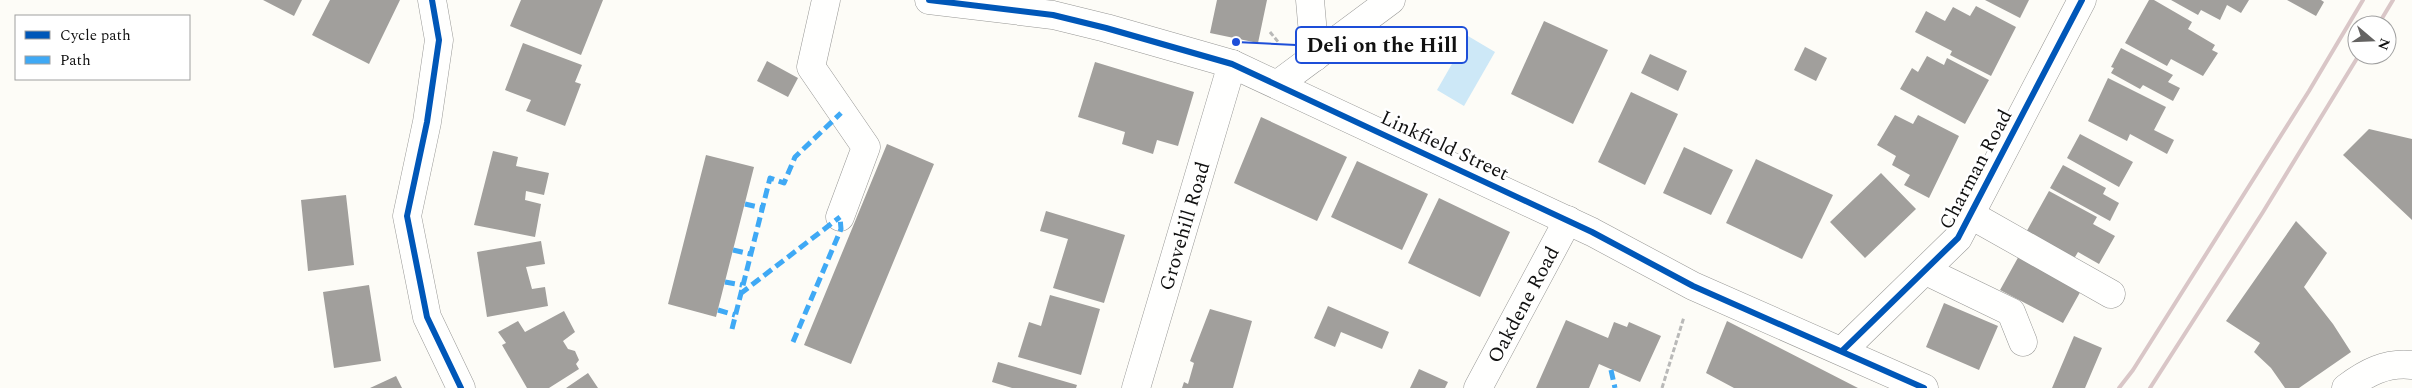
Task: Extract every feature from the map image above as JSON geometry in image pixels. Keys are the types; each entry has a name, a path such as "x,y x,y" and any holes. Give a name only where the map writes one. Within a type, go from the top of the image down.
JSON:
{"street":[{"path":"432,0 439,40 427,122 407,216 427,317 461,388"},
{"path":"826,0 811,66 866,147 840,217"},
{"name":"Linkfield Street","path":"929,0 1053,15 1232,64 1568,220 1693,286 1924,388"},
{"path":"1310,0 1315,56"},
{"path":"1278,84 1391,0"},
{"name":"Charman Road","path":"1842,351 1958,238 2082,0"},
{"name":"Grovehill Road","path":"1136,388 1232,64"},
{"path":"1971,215 2112,294"},
{"name":"Oakdene Road","path":"1478,388 1568,220"},
{"path":"1926,271 2011,312 2023,342"},
{"path":"2346,388 2376,370 2395,363 2412,365"}],"path":[{"path":"1662,388 1693,286"}],"water":[{"path":"1468,36 1495,52 1464,106 1437,90"}],"building":[{"path":"263,0 302,0 294,16"},
{"path":"330,0 400,0 369,64 312,35"},
{"path":"521,0 603,0 581,55 510,26"},
{"path":"1217,0 1267,0 1258,43 1210,33"},
{"path":"1985,0 2029,0 2020,18"},
{"path":"2149,0 2154,0 2192,22 2188,29 2215,45 2212,50 2218,53 2203,76 2171,59 2167,66 2125,43"},
{"path":"2171,0 2249,0 2241,13 2227,5 2220,20 2201,10 2198,15"},
{"path":"2287,0 2321,0 2324,2 2316,16"},
{"path":"1976,6 2016,27 1991,76 1950,55 1952,51 1915,32 1926,11 1945,21 1953,7 1970,16"},
{"path":"1544,21 1608,50 1573,124 1511,94"},
{"path":"523,43 582,65 575,82 581,84 565,126 526,111 531,100 505,90"},
{"path":"1805,47 1827,58 1816,81 1794,70"},
{"path":"2121,48 2173,75 2168,82 2180,88 2173,101 2143,85 2140,89 2111,73 2114,68 2111,67"},
{"path":"1650,54 1687,71 1678,91 1641,73"},
{"path":"1927,56 1944,65 1947,58 1989,80 1965,124 1900,89 1912,68 1918,72"},
{"path":"767,61 798,78 788,97 757,81"},
{"path":"1095,62 1194,92 1178,146 1157,140 1153,154 1122,144 1125,132 1078,117"},
{"path":"2108,78 2166,107 2154,130 2174,140 2167,154 2130,134 2127,141 2088,121"},
{"path":"1631,92 1678,114 1645,185 1598,162"},
{"path":"1895,115 1913,124 1918,115 1959,136 1929,198 1904,185 1910,175 1892,165 1896,156 1877,145"},
{"path":"1261,117 1347,157 1317,221 1234,183"},
{"path":"2369,129 2412,139 2412,220 2343,155"},
{"path":"2080,134 2133,162 2119,187 2067,158"},
{"path":"887,144 934,164 851,364 804,345"},
{"path":"1684,147 1733,170 1711,215 1663,193"},
{"path":"493,151 518,157 516,166 549,173 544,195 526,191 525,200 541,204 535,237 474,225"},
{"path":"706,155 754,167 716,317 668,304"},
{"path":"1756,159 1833,195 1802,259 1726,223"},
{"path":"1357,161 1428,194 1402,250 1331,217"},
{"path":"2063,165 2106,188 2103,194 2119,203 2110,221 2050,188"},
{"path":"1881,173 1916,209 1865,258 1830,222"},
{"path":"2049,191 2097,217 2093,224 2115,236 2099,264 2078,252 2072,262 2024,236"},
{"path":"346,195 354,265 308,271 301,200"},
{"path":"1439,198 1510,232 1480,297 1408,263"},
{"path":"1046,211 1125,235 1104,303 1053,288 1068,239 1040,231"},
{"path":"2296,221 2327,253 2304,287 2333,324 2351,352 2299,388 2285,388 2271,368 2254,352 2260,343 2226,321"},
{"path":"541,241 545,264 526,267 532,289 545,287 548,306 487,317 477,252"},
{"path":"2020,254 2083,287 2063,323 2000,290"},
{"path":"369,285 381,361 334,368 323,292"},
{"path":"1050,295 1100,309 1081,375 1018,357 1029,322 1041,326"},
{"path":"1944,303 1998,326 1979,370 1926,347"},
{"path":"1328,306 1389,332 1382,349 1341,332 1335,347 1314,338"},
{"path":"1210,309 1252,321 1233,388 1182,388 1184,382 1188,384 1194,363 1190,361"},
{"path":"564,311 575,332 563,341 568,349 575,351 579,360 576,364 579,369 549,388 527,388 502,345 506,343 498,332 518,321 525,332"},
{"path":"1566,320 1608,338 1614,322 1627,327 1629,322 1661,336 1640,382 1599,364 1589,388 1536,388"},
{"path":"1727,321 1858,388 1734,388 1706,373"},
{"path":"2074,336 2102,348 2085,388 2052,388"},
{"path":"998,362 1077,385 1076,388 1012,388 992,382"},
{"path":"1419,369 1448,382 1445,388 1410,388"},
{"path":"588,373 598,388 566,388"},
{"path":"396,376 402,388 370,388"}],"railway":[{"path":"2119,388 2133,370 2309,91 2363,0"},
{"path":"2384,15 2393,0"},
{"path":"2150,388 2263,212 2353,65"}],"marked path":[{"path":"732,329 770,178 784,183 795,157 841,113"},
{"path":"745,204 762,208"},
{"path":"740,294 840,217"},
{"path":"793,342 841,229 840,217"},
{"path":"733,250 750,254"},
{"path":"725,282 742,285"},
{"path":"718,310 735,315"},
{"path":"1611,370 1615,388"}],"cycle path":[{"path":"432,0 439,40 427,122 407,216 427,317 461,388"},
{"path":"929,0 1053,15 1232,64 1592,232 1693,286 1924,388"},
{"path":"1842,351 1958,238 2082,0"}],"place":[{"name":"Deli on the Hill","path":"1236,42"}]}
